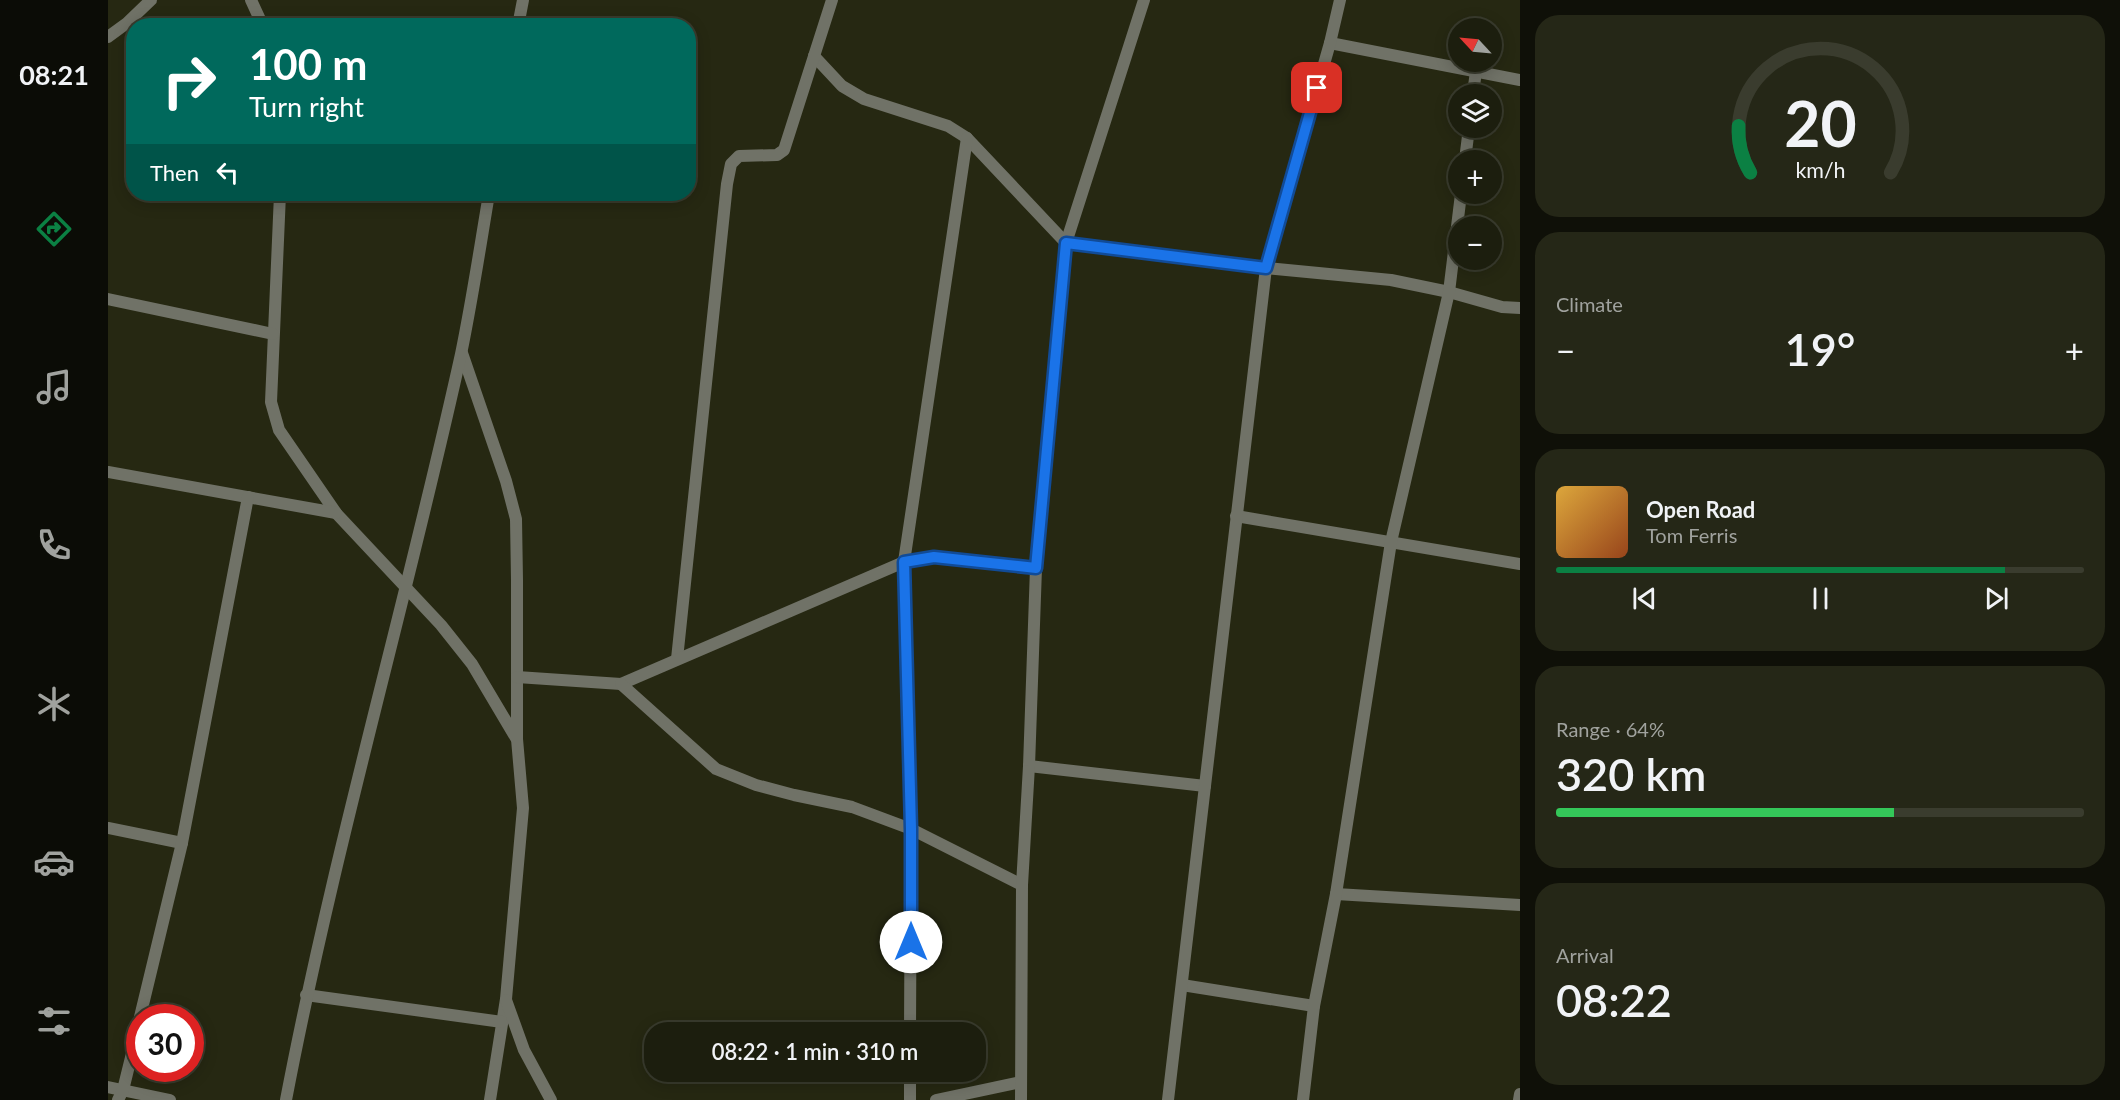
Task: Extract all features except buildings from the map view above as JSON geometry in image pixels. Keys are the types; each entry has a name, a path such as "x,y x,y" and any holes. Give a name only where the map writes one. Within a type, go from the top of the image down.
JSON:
{"street":[{"path":"131,18 152,0"},
{"path":"251,0 260,18"},
{"path":"520,18 523,0"},
{"path":"677,659 725,196 731,164 739,156 777,156 784,150 831,0"},
{"path":"1021,1100 1022,885 1036,568 1066,243 1144,0"},
{"path":"1168,1100 1266,268 1330,43 1340,0"},
{"path":"108,37 126,22"},
{"path":"1330,43 1448,66"},
{"path":"814,56 842,86 864,99 948,126 967,138 1066,243 1266,268 1391,280 1449,292 1502,307 1520,308"},
{"path":"1481,72 1520,80"},
{"path":"910,1022 911,829 904,562 967,138"},
{"path":"280,201 271,402 279,430 336,513 441,625 472,664 517,740"},
{"path":"286,1100 306,995 406,588 461,352 488,201"},
{"path":"1303,1100 1314,1006 1336,894 1391,543 1449,292 1460,204"},
{"path":"108,299 273,334"},
{"path":"461,352 506,481 516,519 517,740 523,808 506,999 490,1100"},
{"path":"108,472 336,513"},
{"path":"144,1004 182,843 248,497"},
{"path":"1236,516 1520,564"},
{"path":"517,677 621,684 904,562 934,557 1036,568"},
{"path":"621,684 716,769 756,785 852,807 911,829 1022,885"},
{"path":"1029,766 1204,786"},
{"path":"108,828 182,843"},
{"path":"1336,894 1520,905"},
{"path":"1182,985 1314,1006"},
{"path":"306,995 502,1022"},
{"path":"506,999 524,1050 551,1100"},
{"path":"121,1095 126,1075"},
{"path":"910,1082 910,1100"},
{"path":"936,1100 1021,1082"},
{"path":"108,1087 121,1095 170,1100"},
{"path":"1519,1100 1520,1094"}],"route":[{"path":"911,942 911,829 904,562 934,557 1036,568 1066,243 1266,268 1317,88"}]}
